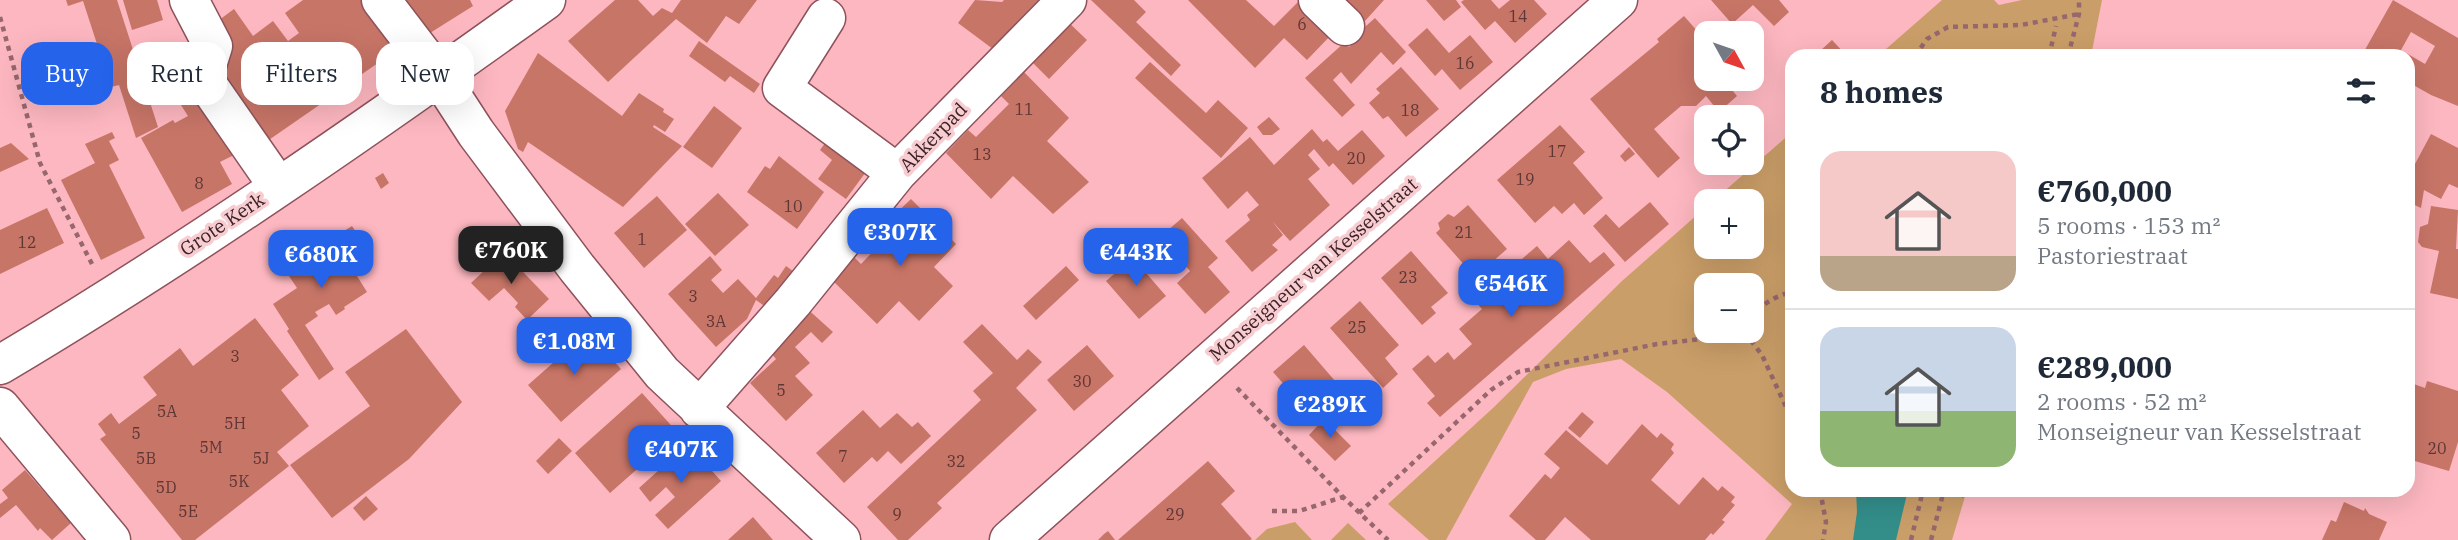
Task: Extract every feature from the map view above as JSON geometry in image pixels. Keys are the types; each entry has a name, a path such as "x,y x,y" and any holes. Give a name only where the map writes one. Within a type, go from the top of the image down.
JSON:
{"street":[{"path":"189,0 213,46 203,78 278,186"},
{"path":"381,0 413,42"},
{"name":"Grote Kerk","path":"474,51 545,0"},
{"name":"Akkerpad","path":"699,409 793,302 897,173 1067,0"},
{"path":"1318,0 1345,26"},
{"name":"Monseigneur van Kesselstraat","path":"1009,540 1618,0"},
{"path":"826,18 782,88 897,173"},
{"name":"Grote Kerk","path":"0,365 111,299 397,105"},
{"path":"458,105 577,268 662,373 841,540"},
{"path":"0,407 111,540"}],"path":[{"path":"2070,49 2079,14 2078,0"},
{"path":"1920,49 1927,39 1948,27 2021,25 2079,14"},
{"path":"0,17 40,163 111,299"},
{"path":"2051,49 2056,26"},
{"path":"1764,306 1785,294"},
{"path":"1359,513 1491,390 1518,372 1694,339"},
{"path":"1754,343 1785,405"},
{"path":"1210,360 1388,540"},
{"path":"1272,511 1298,511 1343,497"},
{"path":"1821,497 1826,522 1823,540"},
{"path":"1910,540 1921,497"},
{"path":"1931,540 1942,497"}],"shaded area":[{"path":"1942,0 1994,0 1999,5 2022,0 2102,0 2092,49 1886,49"},
{"path":"1785,138 1785,497 1965,497 1952,540 1765,540 1792,504 1667,392 1621,359 1566,369 1533,382 1446,540 1429,540 1388,504 1493,408 1622,281 1694,218 1694,259 1764,259 1764,189 1727,189 1743,175 1764,175 1764,156"},
{"path":"1295,522 1312,540 1255,540 1267,529"},
{"path":"1348,523 1366,540 1331,540"}],"water":[{"path":"1856,497 1906,497 1896,540 1853,540"}],"building":[{"path":"66,0 117,0 131,42 127,42 127,105 151,105 158,127 136,138 119,85 113,86 113,42 96,42 83,1 68,6"},
{"path":"123,0 157,0 163,20 132,30"},
{"path":"303,0 372,0 402,42 376,42 376,64 362,74 362,42 241,42 241,105 319,105 263,144 227,94 227,42 214,42 211,26 234,9 253,36 273,21 288,41 299,33 285,13"},
{"path":"399,0 470,0 473,6 422,38"},
{"path":"615,0 638,0 653,16 662,8 672,13 681,0 757,0 739,24 726,16 707,43 676,19 608,82 568,41"},
{"path":"975,0 1047,0 997,52 958,23"},
{"path":"1091,0 1134,0 1146,12 1136,22 1181,65 1171,76"},
{"path":"1188,0 1246,0 1274,26 1298,2 1332,34 1307,60 1284,38 1255,68"},
{"path":"1343,0 1384,0 1365,21"},
{"path":"1426,0 1456,0 1461,7 1444,21"},
{"path":"1491,0 1499,9 1510,0 1534,0 1547,14 1515,43 1495,21 1485,30 1461,2"},
{"path":"1711,0 1779,0 1789,12 1774,26 1753,5 1735,21 1729,21"},
{"path":"2393,0 2458,38 2458,106 2415,86 2415,58 2425,64 2435,46 2411,32 2402,49 2365,49"},
{"path":"1684,16 1694,27 1694,91 1733,91 1737,96 1727,105 1713,105 1706,96 1697,105 1681,106 1654,129 1680,158 1658,178 1590,99 1659,42 1657,39"},
{"path":"1375,18 1406,52 1393,65 1381,52 1351,84 1341,72 1333,80 1355,105 1342,117 1305,78 1345,42 1349,47 1351,45 1348,42"},
{"path":"1065,19 1087,40 1049,79 1028,58"},
{"path":"1427,28 1449,53 1470,35 1493,62 1460,90 1442,69 1435,76 1408,45"},
{"path":"1832,40 1840,49 1822,49"},
{"path":"699,41 760,84 754,93 730,76 725,82 689,56"},
{"path":"538,53 622,116 639,93 674,119 665,132 654,125 653,127 682,146 623,207 528,142 523,152 518,149 505,111"},
{"path":"1150,62 1206,113 1218,100 1248,128 1221,158 1135,78"},
{"path":"1401,67 1439,109 1406,137 1388,116 1383,119 1369,103 1380,93 1376,89"},
{"path":"1024,72 1069,118 1047,141 1089,182 1053,214 1013,176 991,199 946,153 968,130 976,137 1009,104 1001,96"},
{"path":"181,105 207,105 238,153 220,162 232,184 182,212 141,138 173,120 175,123 188,116"},
{"path":"714,106 742,128 712,168 683,147"},
{"path":"1269,117 1280,129 1272,135 1263,135 1257,127"},
{"path":"1560,125 1585,152 1573,163 1603,198 1584,215 1574,203 1562,214 1554,206 1535,223 1497,180"},
{"path":"1312,129 1323,142 1327,139 1338,151 1362,130 1385,156 1353,185 1333,163 1329,167 1314,149 1308,155 1320,169 1308,179 1330,205 1290,241 1272,221 1283,235 1272,245 1278,250 1252,272 1225,241 1250,220 1247,215 1259,205 1247,191 1228,209 1202,178 1250,137 1274,165"},
{"path":"112,132 115,138 109,141 119,160 109,165 145,238 101,260 61,180 95,163 85,144"},
{"path":"2431,134 2458,148 2458,188 2449,184 2441,199 2424,190 2421,208 2415,205 2415,164"},
{"path":"831,135 871,165 846,199 818,179 832,160 820,150"},
{"path":"11,143 29,159 0,172 0,148"},
{"path":"1629,147 1635,154 1625,162 1620,156"},
{"path":"779,156 824,192 797,229 747,192 765,166 770,169"},
{"path":"383,173 389,183 381,189 375,178"},
{"path":"718,193 749,225 715,256 685,224"},
{"path":"657,196 687,230 644,268 614,233"},
{"path":"911,199 956,244 934,267 953,286 919,321 899,301 877,324 831,279 854,257 861,264 895,229 887,222"},
{"path":"1650,202 1669,224 1625,262 1593,226 1606,214 1619,228"},
{"path":"1468,205 1507,249 1475,277 1436,233 1440,229 1438,223 1448,214 1454,217"},
{"path":"2431,206 2458,210 2458,299 2430,293 2439,251 2422,247 2418,242 2420,227 2428,224"},
{"path":"47,208 64,243 0,274 0,230"},
{"path":"1182,218 1218,258 1208,267 1230,292 1205,314 1177,283 1190,271 1160,237"},
{"path":"352,226 371,255 352,268 367,292 336,315 329,304 315,312 318,316 305,325 334,369 319,380 273,304 297,288 281,264 307,247 310,252"},
{"path":"1569,240 1590,263 1604,252 1615,265 1440,417 1427,403 1435,396 1412,369 1428,355 1435,363 1448,352 1454,360 1472,344 1459,329 1482,309 1474,300 1537,246 1548,259"},
{"path":"1411,251 1448,293 1431,307 1436,313 1422,325 1381,278"},
{"path":"504,252 549,299 527,320 515,307 518,303 504,288 489,301 471,283"},
{"path":"710,256 722,270 711,280 723,293 738,279 756,298 774,275 778,278 786,266 797,274 770,310 756,300 747,319 716,347 668,294"},
{"path":"1133,258 1166,296 1139,319 1106,281"},
{"path":"1066,266 1079,280 1036,320 1023,306"},
{"path":"1360,301 1399,345 1385,358 1398,374 1383,388 1330,328"},
{"path":"803,305 833,332 822,343 811,332 795,347 810,363 795,376 813,395 786,421 750,383 776,359 766,347"},
{"path":"255,318 299,375 281,390 309,426 277,452 289,466 195,540 182,540 100,439 106,435 98,424 111,413 119,424 157,395 143,377 180,348 193,366"},
{"path":"982,324 1017,360 1028,349 1042,362 1016,388 1037,410 937,503 942,508 908,540 898,540 867,507 981,400 973,391 993,373 963,342"},
{"path":"406,329 462,402 409,459 332,518 290,465 370,406 345,372"},
{"path":"588,332 621,369 561,422 528,385"},
{"path":"1087,345 1114,376 1074,411 1047,380"},
{"path":"1304,345 1342,389 1312,416 1273,372"},
{"path":"2427,381 2458,391 2458,442 2449,471 2415,461 2415,384 2425,388"},
{"path":"642,393 678,433 610,493 575,453"},
{"path":"863,410 880,428 897,413 912,427 918,422 931,436 901,464 888,451 877,462 872,457 844,483 816,453"},
{"path":"1582,412 1594,422 1580,438 1568,428"},
{"path":"1324,419 1351,446 1335,461 1309,435"},
{"path":"1642,424 1657,438 1661,433 1674,444 1671,449 1674,453 1651,480 1679,505 1703,477 1718,491 1722,486 1735,497 1731,502 1735,505 1713,535 1711,533 1705,540 1591,540 1565,517 1545,540 1536,540 1509,516 1545,474 1551,479 1560,468 1544,454 1566,430 1607,465"},
{"path":"559,438 572,451 548,474 536,461"},
{"path":"688,444 721,481 668,529 655,515 675,497 666,487 650,502 639,488"},
{"path":"1208,461 1235,491 1221,504 1252,539 1118,540"},
{"path":"25,470 71,523 52,540 40,528 38,531 16,505 0,518 0,504 8,498 2,490"},
{"path":"366,496 378,509 364,521 353,508"},
{"path":"2344,502 2364,511 2365,508 2369,514 2387,522 2379,540 2322,540 2331,520 2336,522"},
{"path":"753,517 773,540 728,540"},
{"path":"1108,531 1115,540 1098,540 1104,534"}]}
